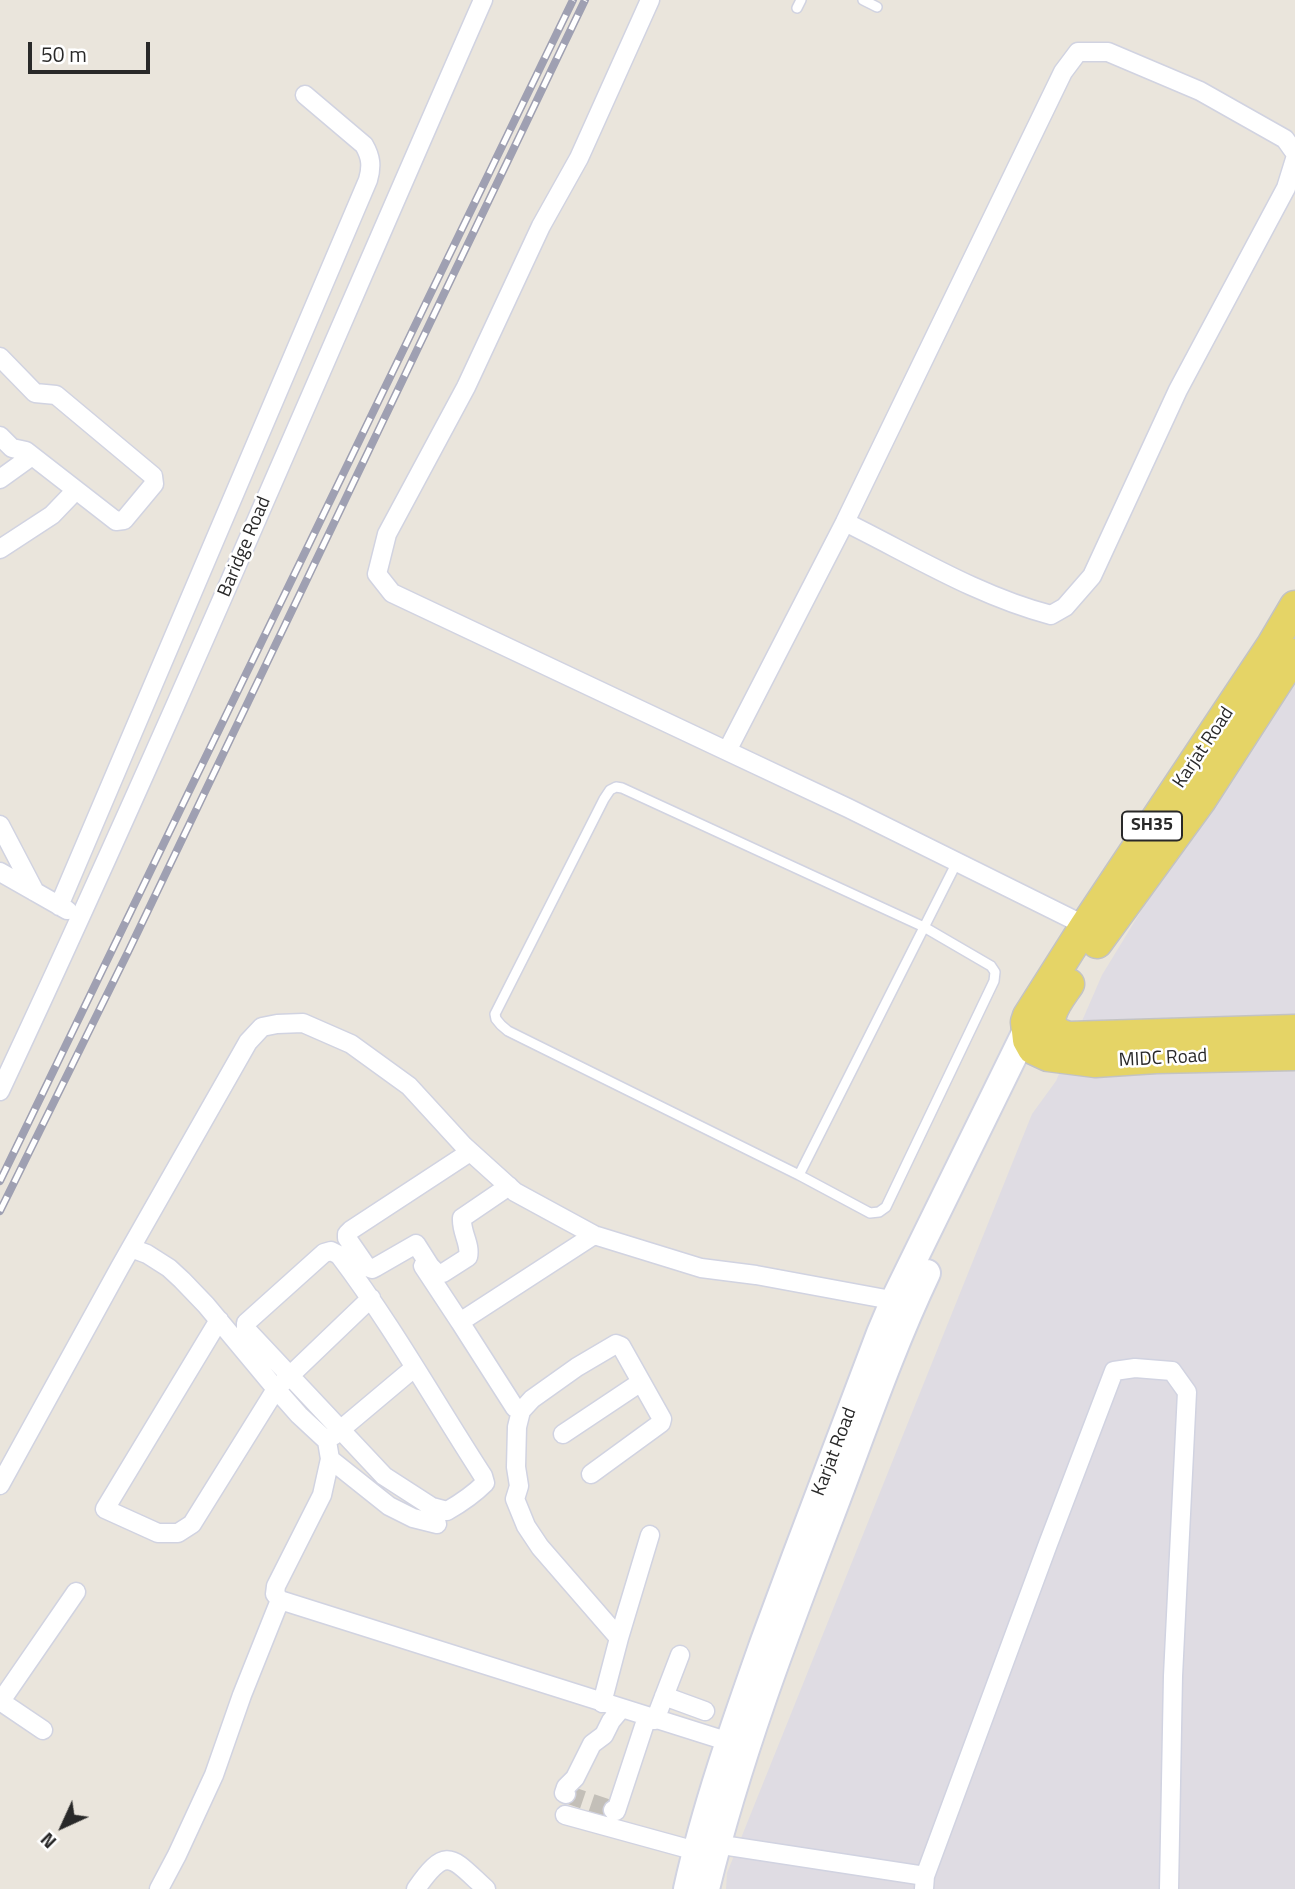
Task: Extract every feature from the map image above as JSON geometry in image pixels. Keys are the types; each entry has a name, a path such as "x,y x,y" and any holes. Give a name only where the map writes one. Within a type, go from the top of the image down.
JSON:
{"main road":[{"name":"Karjat Road","path":"1094,930 1295,606"},
{"name":"Karjat Road","path":"687,1889 737,1745 790,1570 903,1302 1040,1030 1026,1022 1028,1016 1094,930 1201,800 1295,654"},
{"name":"MIDC Road","path":"1295,1030 1069,1037 1040,1030 1048,1056 1095,1062 1295,1055"},
{"name":"Karjat Road","path":"704,1846 706,1889"}],"street":[{"name":"Baridge Road","path":"0,1091 208,633 483,0"},
{"path":"650,0 579,158 541,226 466,387 387,534 377,574 392,593 727,751 1094,930"},
{"path":"727,751 845,522 1063,72 1078,52 1108,52 1200,91 1285,139 1295,153"},
{"path":"59,906 368,180 372,166 369,153 305,95"},
{"path":"845,522 959,580 1029,609 1051,615 1065,607 1092,576 1178,390 1286,188 1295,159"},
{"path":"0,357 36,393 56,395 153,476 155,484 124,520 116,521 26,451 12,448 0,436"},
{"path":"0,479 32,456"},
{"path":"0,549 52,515 76,490"},
{"path":"0,825 35,892"},
{"path":"0,872 80,918"},
{"path":"0,1485 248,1042 262,1027 303,1023 351,1044 409,1086 470,1152 515,1192 594,1235 701,1268 756,1275 903,1302"},
{"path":"470,1152 347,1234 367,1267 372,1269 416,1244 430,1266 438,1273 443,1273 468,1256 470,1249 462,1233 462,1218 509,1186"},
{"path":"460,1322 594,1235"},
{"path":"411,1247 515,1408"},
{"path":"131,1248 147,1254 169,1268 206,1305 276,1389 389,1506 413,1518 437,1524"},
{"path":"331,1251 339,1255 371,1298 414,1368 485,1483 466,1500 447,1511 432,1507 332,1444 289,1375 246,1329 246,1323 324,1253 331,1251"},
{"path":"219,1320 105,1509 158,1533 178,1533 192,1524 276,1389 371,1298"},
{"path":"591,1474 661,1423 662,1419 621,1346 616,1344 577,1367 532,1399 521,1412 517,1427 516,1467 519,1486 515,1499 526,1526 540,1547 619,1638"},
{"path":"414,1368 332,1444 322,1495 276,1586 275,1594 280,1600 737,1745"},
{"path":"565,1815 704,1846 924,1882 1114,1371 1135,1368 1171,1371 1187,1392 1173,1676 1169,1889"},
{"path":"563,1434 641,1381"},
{"path":"602,1703 650,1535"},
{"path":"43,1730 0,1701 76,1592"},
{"path":"159,1889 214,1775 280,1600"},
{"path":"612,1810 616,1811 651,1718 664,1696 680,1656"},
{"path":"664,1696 705,1712"},
{"path":"566,1794 566,1787 575,1777 592,1744 604,1735 621,1709"},
{"path":"416,1889 429,1870 439,1861 446,1859 455,1860 486,1889"}],"lane":[{"path":"863,0 877,7"},
{"path":"616,787 924,927 991,966 995,972 994,981 886,1207 879,1212 870,1213 508,1031 496,1019 495,1014 604,799 610,790 616,787"},
{"path":"799,1175 957,862"}],"shaded area":[{"path":"1295,658 1295,1889 726,1889 727,1873 1032,1114 1056,1081 1102,975"}],"tunnel":[{"path":"566,1794 613,1810"}],"railway":[{"path":"0,1181 573,0"},
{"path":"0,1211 129,950 585,0"}]}
